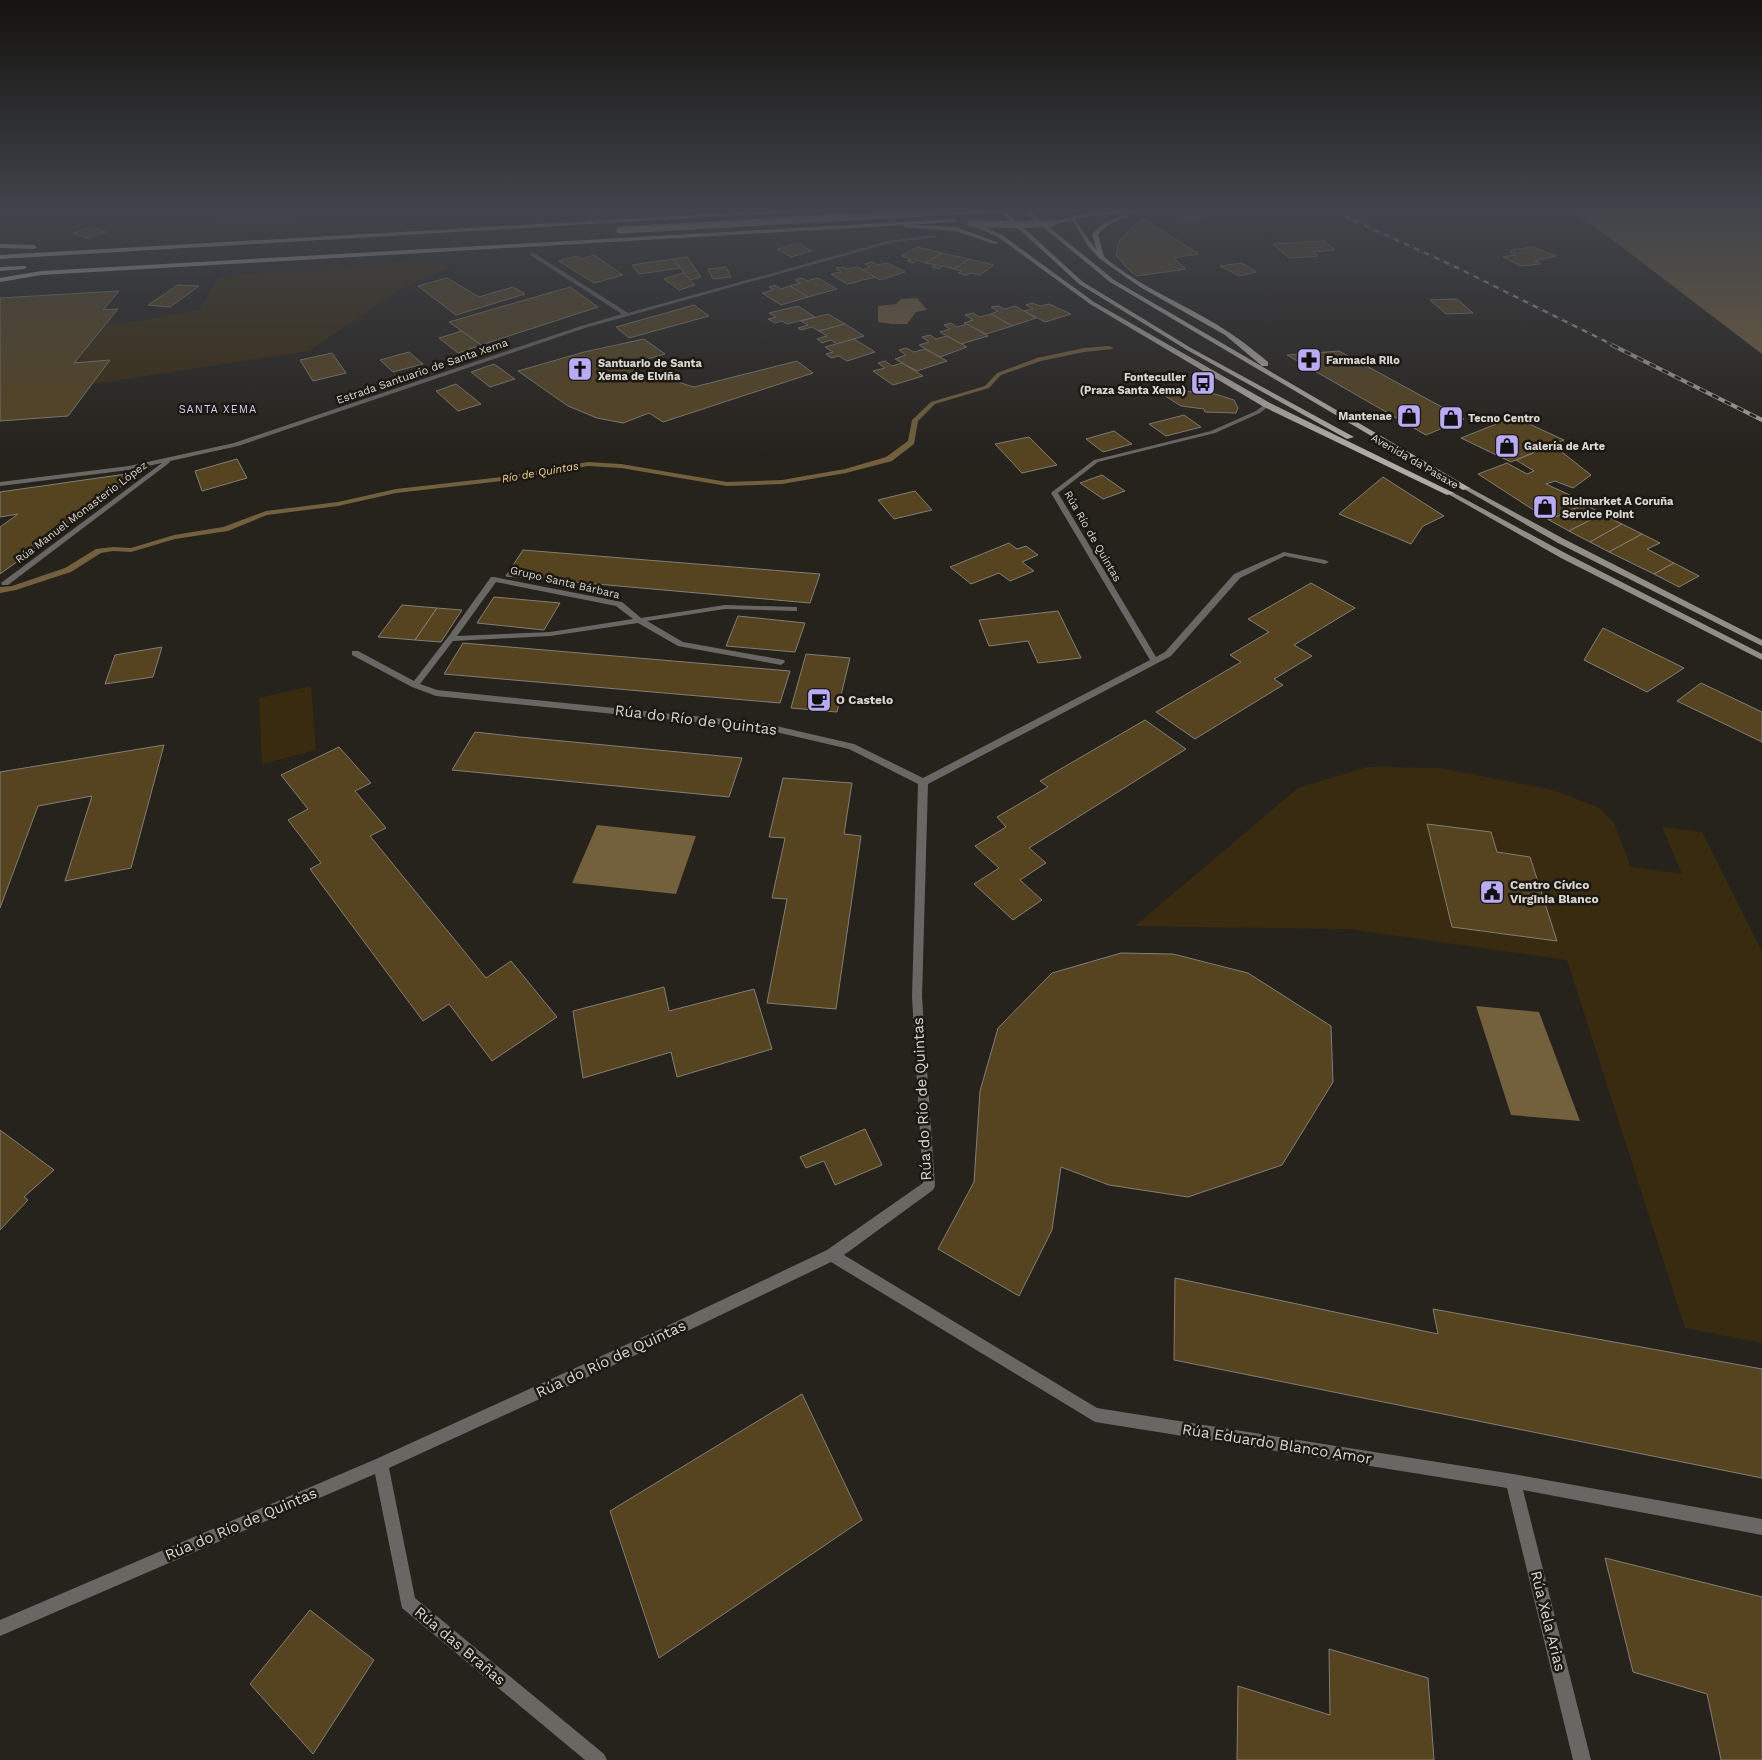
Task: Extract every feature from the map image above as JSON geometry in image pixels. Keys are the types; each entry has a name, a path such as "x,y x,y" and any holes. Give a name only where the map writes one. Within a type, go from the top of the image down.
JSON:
{"main road":[{"path":"1077,291 1100,308 1267,405 1450,493"},
{"name":"Avenida da Pasaxe","path":"1094,291 1189,349 1280,397 1564,556 1762,657"},
{"name":"Avenida da Pasaxe","path":"1130,291 1276,375 1466,488 1561,541 1762,643"},
{"path":"1152,291 1210,323 1249,348 1276,375"}],"street":[{"path":"590,291 627,315"},
{"name":"Estrada Santuario de Santa Xema","path":"0,484 129,468 236,445 583,326 713,291"},
{"name":"Rúa Río de Quintas","path":"1154,662 1054,493 1096,461 1213,432 1258,412 1267,405"},
{"name":"Rúa Manuel Monasterio López","path":"6,583 170,460"},
{"path":"923,782 1168,654 1237,576 1284,554 1325,562"},
{"name":"Grupo Santa Bárbara","path":"415,684 451,639 494,579 619,604 640,621 681,644 781,662"},
{"path":"451,639 550,634 725,607 794,609"},
{"name":"Rúa do Río de Quintas","path":"0,1628 381,1464 672,1331 832,1255 929,1186 917,997 923,782 851,746 763,726 436,693 355,653"},
{"name":"Rúa Eduardo Blanco Amor","path":"832,1255 1095,1415 1513,1481 1762,1527"},
{"name":"Rúa das Brañas","path":"381,1464 408,1602 598,1760"},
{"name":"Rúa Xela Arias","path":"1513,1481 1582,1760"}],"shaded area":[{"path":"210,291 397,291 309,351 93,384 110,361 74,363 106,323 136,322 199,310"},
{"path":"1680,291 1762,291 1762,354"},
{"path":"917,298 927,310 916,312 907,324 878,322 878,306 896,304 901,299"},
{"path":"311,686 316,750 262,764 259,698"},
{"path":"1367,767 1440,768 1553,790 1600,808 1614,823 1631,867 1682,874 1662,827 1702,832 1762,952 1762,1343 1685,1328 1567,960 1349,929 1135,926 1298,788"},
{"path":"597,825 696,836 676,894 572,883"},
{"path":"1476,1006 1539,1012 1580,1121 1511,1115"}],"building":[{"path":"119,291 103,310 118,309 74,363 110,360 68,416 0,421 0,298"},
{"path":"169,291 192,291 170,307 148,305"},
{"path":"425,291 469,291 479,297 499,291 520,291 525,294 456,315"},
{"path":"556,291 576,291 598,307 481,345 449,322"},
{"path":"798,291 829,291 808,297"},
{"path":"798,291 808,297 781,305 762,293"},
{"path":"1457,299 1473,313 1446,314 1430,300"},
{"path":"1032,303 1040,306 1049,304 1071,314 1045,322 1024,311 1033,309 1026,305"},
{"path":"694,305 709,316 629,338 616,327"},
{"path":"798,306 815,317 787,324 782,321 775,323 768,319 776,317 769,313"},
{"path":"998,306 1005,309 1015,306 1036,318 1012,326 991,314 998,311 991,307"},
{"path":"973,313 980,317 991,314 1012,326 986,334 964,323 973,320 965,315"},
{"path":"828,314 845,324 819,331 812,327 801,330 798,328 808,325 801,321"},
{"path":"951,323 957,327 967,324 988,336 961,344 940,332 950,329 944,325"},
{"path":"845,324 864,336 837,344 831,340 822,343 817,339 827,336 819,331"},
{"path":"462,331 481,345 458,353 439,338"},
{"path":"930,335 936,339 947,336 967,347 940,357 919,345 929,342 922,337"},
{"path":"644,339 665,354 630,364 637,377 668,379 694,387 797,361 813,373 663,422 649,413 623,423 597,418 568,406 518,371 584,352"},
{"path":"854,339 875,352 847,361 839,356 831,358 826,354 833,352 825,347"},
{"path":"906,348 914,352 925,349 947,361 917,371 895,359 906,355 899,350"},
{"path":"1339,351 1464,419 1426,435 1287,355"},
{"path":"409,352 423,364 393,372 380,360"},
{"path":"332,353 346,373 313,381 300,360"},
{"path":"885,361 892,366 902,363 923,376 893,385 873,371 885,368 878,363"},
{"path":"494,364 515,379 490,387 471,372"},
{"path":"456,384 481,404 458,411 436,391"},
{"path":"1162,389 1215,394 1234,400 1238,408 1236,413 1205,412 1204,409 1181,406 1162,394"},
{"path":"1184,415 1201,427 1166,436 1149,424"},
{"path":"1514,417 1564,440 1511,462 1461,438"},
{"path":"1114,431 1132,444 1103,452 1086,439"},
{"path":"1029,437 1057,465 1022,473 995,444"},
{"path":"1553,445 1591,475 1573,488 1555,481 1546,484 1587,503 1549,520 1478,474 1507,463 1527,474 1534,471 1516,460"},
{"path":"237,459 247,478 202,491 195,471"},
{"path":"126,474 133,478 0,574 0,527 18,514 0,517 0,492"},
{"path":"1102,475 1125,491 1103,499 1080,483"},
{"path":"1383,477 1444,516 1423,526 1411,544 1339,514"},
{"path":"915,491 932,510 894,519 878,500"},
{"path":"1585,504 1602,514 1569,531 1549,520"},
{"path":"1602,514 1622,524 1590,542 1569,531"},
{"path":"1622,524 1642,534 1609,552 1590,542"},
{"path":"1642,534 1660,543 1647,549 1674,563 1654,574 1609,552"},
{"path":"1009,543 1017,549 1026,546 1038,555 1022,562 1034,571 1010,581 999,573 971,584 950,567"},
{"path":"523,550 820,574 810,603 506,576"},
{"path":"1674,563 1699,576 1679,587 1654,574"},
{"path":"1311,583 1355,608 1294,645 1312,656 1274,679 1283,685 1195,739 1156,712 1241,662 1230,655 1269,632 1248,619"},
{"path":"494,597 560,603 544,630 477,623"},
{"path":"402,605 437,608 415,640 378,637"},
{"path":"437,608 462,610 441,642 415,640"},
{"path":"1058,611 1081,658 1038,663 1028,641 989,646 979,620"},
{"path":"738,616 805,623 795,652 726,646"},
{"path":"1603,628 1684,668 1647,692 1584,660"},
{"path":"463,643 790,671 780,703 444,674"},
{"path":"162,647 153,677 105,684 115,655"},
{"path":"806,654 850,658 837,712 791,708"},
{"path":"1701,683 1762,712 1762,742 1677,701"},
{"path":"1145,720 1186,749 1029,848 1046,863 1020,880 1042,900 1013,920 974,884 999,868 975,846 1006,827 997,817 1048,787 1040,781"},
{"path":"475,732 742,758 729,797 452,770"},
{"path":"164,745 131,868 65,881 92,796 38,806 0,908 0,772"},
{"path":"339,747 371,783 355,791 386,828 370,836 486,978 511,961 557,1017 492,1061 449,1004 423,1021 310,869 321,863 288,820 308,809 281,775"},
{"path":"783,778 852,783 844,834 861,836 836,1009 767,1003 787,899 772,898 785,838 769,837"},
{"name":"Centro Cívico Virginia Blanco","path":"1427,824 1491,832 1497,852 1530,857 1557,941 1452,927"},
{"path":"1121,953 1173,954 1248,973 1331,1026 1333,1082 1282,1165 1188,1197 1109,1185 1061,1167 1052,1230 1019,1296 938,1249 974,1182 980,1091 998,1028 1052,973"},
{"path":"664,987 669,1011 754,989 772,1049 677,1077 671,1052 583,1078 573,1011"},
{"path":"865,1129 882,1165 835,1185 824,1161 806,1168 800,1157"},
{"path":"0,1130 54,1170 24,1197 28,1200 0,1230"},
{"path":"1175,1278 1438,1334 1433,1309 1762,1369 1762,1478 1174,1360"},
{"path":"802,1394 862,1520 659,1658 610,1511"},
{"path":"1605,1558 1762,1597 1762,1760 1721,1760 1707,1694 1633,1672"},
{"path":"310,1610 374,1660 313,1754 250,1684"},
{"path":"1329,1649 1428,1678 1434,1760 1237,1760 1238,1686 1330,1715"}],"waterway":[{"name":"Río de Quintas","path":"0,590 13,588 68,570 99,551 113,549 131,550 174,537 225,529 266,513 338,504 396,491 502,479 588,464 621,466 727,484 782,482 846,471 889,459 911,442 915,420 933,403 987,387 999,374 1039,359 1084,350 1110,348"}],"railway":[{"path":"1505,291 1615,346"},
{"path":"1612,345 1762,420"}],"place":[{"name":"Farmacia Rilo","path":"1309,360"},
{"name":"Santuario de Santa Xema de Elviña","path":"580,369"},
{"name":"Fonteculler (Praza Santa Xema)","path":"1203,383"},
{"name":"Mantenae","path":"1409,416"},
{"name":"Tecno Centro","path":"1451,418"},
{"name":"Galería de Arte","path":"1507,446"},
{"name":"Bicimarket A Coruña Service Point","path":"1545,507"},
{"name":"O Castelo","path":"819,700"},
{"name":"Centro Cívico Virginia Blanco","path":"1492,892"}],"district":[{"name":"SANTA XEMA","path":"218,409"}]}
